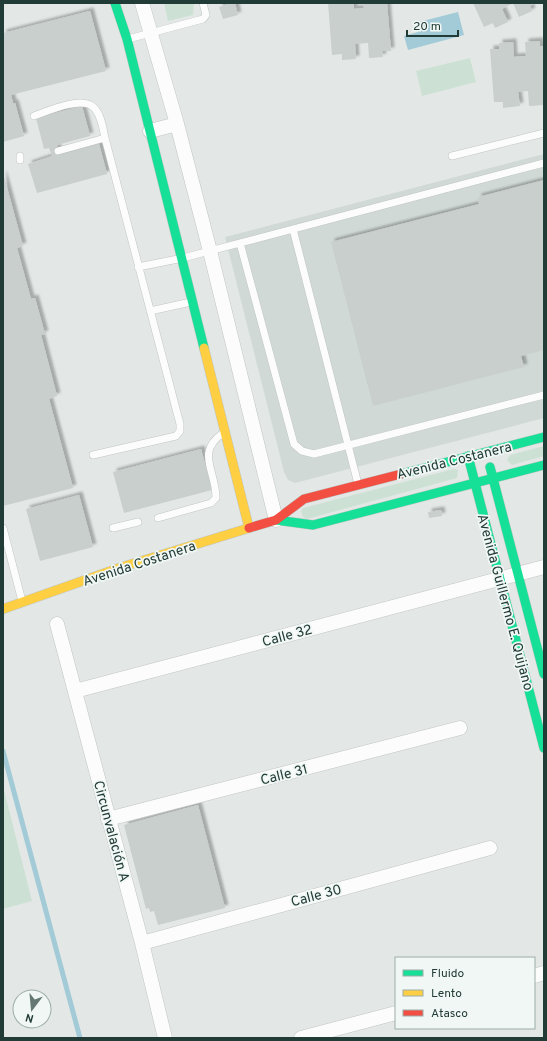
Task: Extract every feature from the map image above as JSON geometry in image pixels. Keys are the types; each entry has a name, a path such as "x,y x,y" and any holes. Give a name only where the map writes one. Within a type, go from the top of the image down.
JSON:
{"street":[{"path":"115,3 127,39 183,258 249,528"},
{"path":"143,5 177,124 210,251 276,520"},
{"path":"150,131 177,124"},
{"name":"Avenida Costanera","path":"3,609 122,567 276,520 304,499 544,437"},
{"name":"Avenida Guillermo E. Quijano","path":"486,452 544,674"},
{"name":"Avenida Guillermo E. Quijano","path":"468,456 544,748"},
{"name":"Avenida Costanera","path":"276,520 313,525 544,466"},
{"name":"Calle 32","path":"75,690 544,567"},
{"name":"Circunvalación A","path":"57,624 142,943 165,1038"},
{"name":"Calle 31","path":"108,819 460,728"},
{"name":"Calle 30","path":"142,943 490,848"},
{"path":"301,1038 395,1013"}],"lane":[{"path":"127,39 203,19 206,15 203,3"},
{"path":"34,116 75,103 93,106 99,115 180,424 180,431 176,436 93,455"},
{"path":"452,156 544,133"},
{"path":"58,151 105,138"},
{"path":"138,267 183,258 544,163"},
{"path":"293,229 358,484"},
{"path":"240,243 294,444 302,451 314,454 544,395"},
{"path":"150,311 193,302"},
{"path":"158,518 211,502 216,498 207,452 213,440 225,432"},
{"path":"113,528 138,522"},
{"path":"3,528 22,603"}],"shaded area":[{"path":"544,154 544,418 295,483 288,480 284,472 225,237"}],"green space":[{"path":"164,3 194,3 193,15 168,21"},
{"path":"470,58 476,82 422,96 416,71"},
{"path":"544,446 544,456 512,465 507,460 510,455"},
{"path":"454,469 458,470 457,478 307,519 303,517 301,511 303,508"},
{"path":"3,786 32,901 3,909"}],"water":[{"path":"458,12 464,35 408,50 404,36 418,32 415,23"}],"building":[{"path":"235,3 238,15 223,19 219,7"},
{"path":"328,3 354,3 354,9 364,8 363,3 387,3 391,51 382,51 383,57 369,58 368,43 355,44 356,59 342,60 342,54 332,55"},
{"path":"473,3 513,3 502,9 508,22 495,28 493,23 484,27"},
{"path":"513,3 536,3 530,6 532,11 519,17"},
{"path":"90,11 106,71 11,95 13,103 15,103 24,136 3,142 3,33"},
{"path":"540,41 540,46 544,46 544,105 529,106 528,91 518,92 520,106 503,108 503,102 494,102 490,49 499,49 499,43 513,42 514,57 526,56 525,42"},
{"path":"82,106 90,136 57,145 59,155 99,144 107,174 37,193 28,164 52,156 49,148 44,149 36,118"},
{"path":"3,173 23,246 17,248 31,299 35,298 45,334 41,335 57,396 49,399 73,488 3,506"},
{"path":"544,180 544,350 521,356 524,367 373,406 331,242 479,204 478,197"},
{"path":"201,449 212,490 124,513 113,472"},
{"path":"79,495 93,547 40,561 26,509"},
{"path":"441,510 442,516 429,518 428,512"},
{"path":"198,805 225,908 158,925 154,911 150,912 149,908 146,909 124,825"}],"waterway":[{"path":"3,751 80,1038"}],"traffic: fast":[{"path":"115,3 127,39 204,348"},
{"path":"401,474 544,437"},
{"path":"468,456 544,748"},
{"path":"276,520 313,525 544,465"},
{"path":"490,467 544,674"}],"traffic: slow":[{"path":"204,348 249,528"},
{"path":"3,609 122,567 249,528"}],"traffic: jam":[{"path":"249,528 276,520 304,499 401,474"}]}
